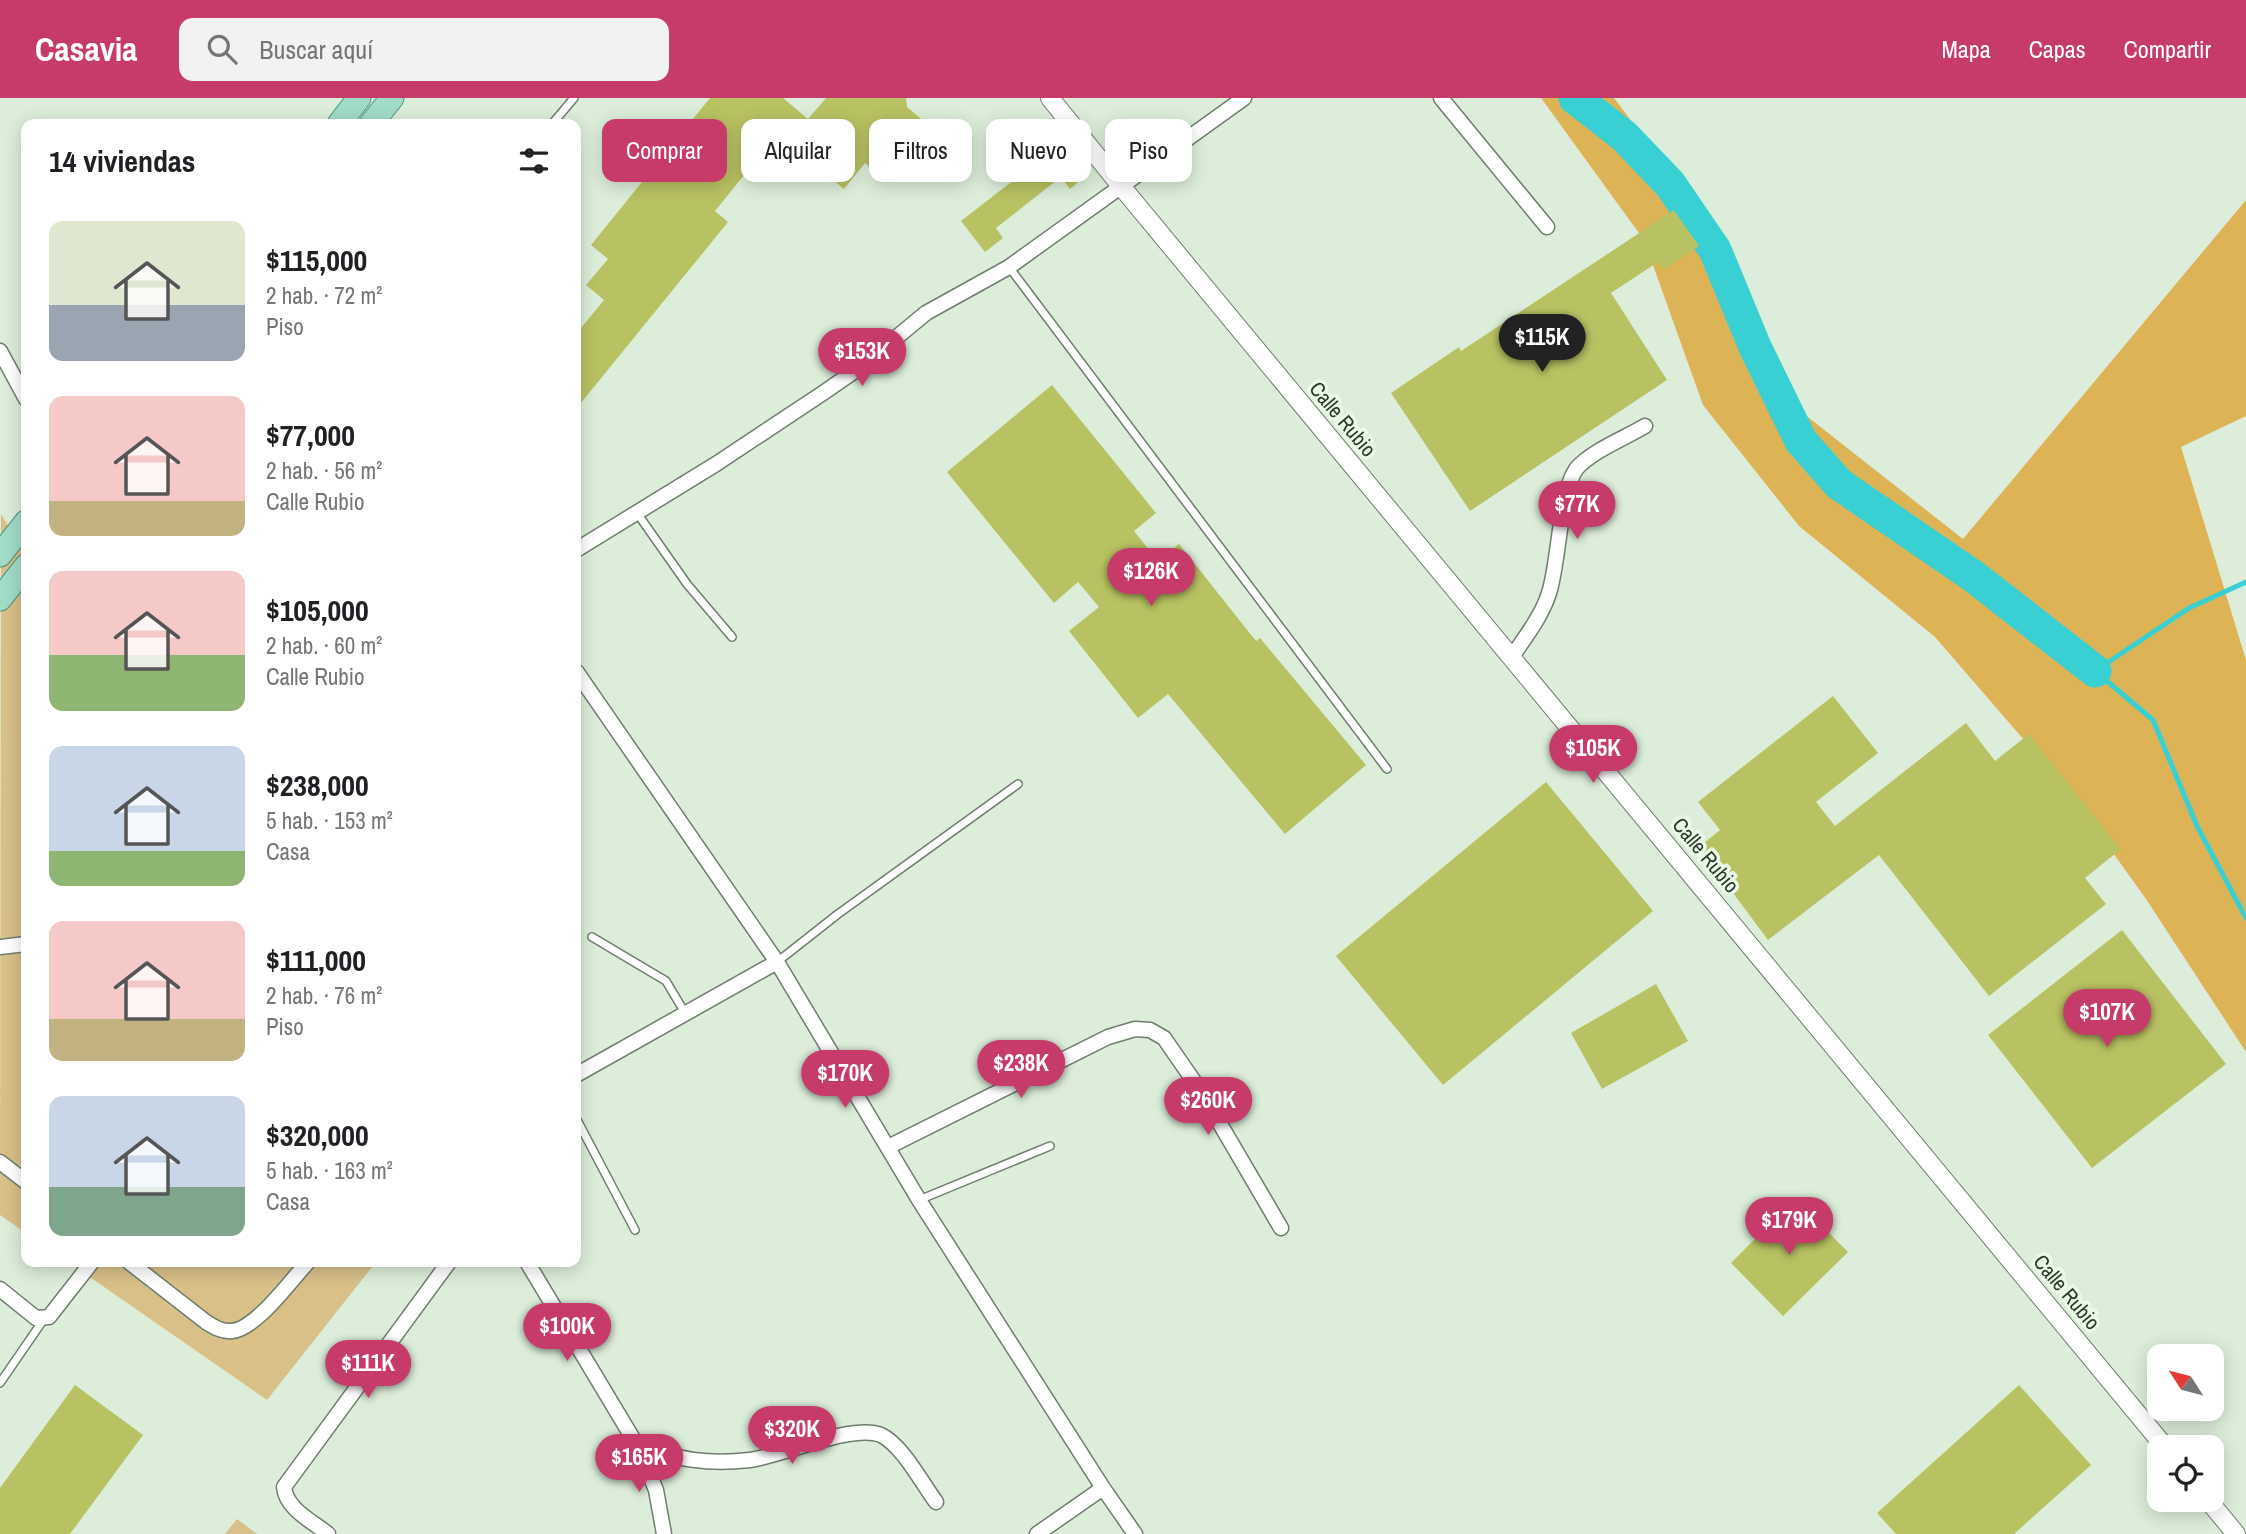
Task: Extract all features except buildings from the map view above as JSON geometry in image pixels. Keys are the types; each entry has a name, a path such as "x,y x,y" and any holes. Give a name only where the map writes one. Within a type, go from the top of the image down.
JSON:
{"main road":[{"path":"343,119 359,98"},
{"path":"375,119 392,98"},
{"path":"0,555 21,529"},
{"path":"0,599 21,572"}],"street":[{"name":"Calle Rubio","path":"1050,98 2155,1435"},
{"path":"581,547 823,393 862,366 926,313 1009,267 1244,98"},
{"path":"1441,98 1547,227"},
{"path":"0,351 21,390"},
{"path":"1512,657 1549,593 1568,487 1576,470 1586,460 1645,426"},
{"path":"581,678 777,962 919,1200 1102,1488 1135,1534"},
{"path":"0,947 21,945"},
{"path":"581,1072 777,962"},
{"path":"888,1147 1108,1037 1135,1029 1150,1030 1164,1038 1202,1093 1281,1228"},
{"path":"0,1162 21,1178"},
{"path":"0,1289 36,1318 44,1319 49,1317 88,1267"},
{"path":"135,1267 206,1322 229,1332 253,1322 303,1267"},
{"path":"328,1534 289,1504 284,1487 445,1267"},
{"path":"530,1267 638,1447 656,1490 664,1534"},
{"path":"638,1447 706,1463 752,1460 794,1447 870,1432 884,1436 898,1448 936,1502"},
{"path":"1037,1534 1102,1488"},
{"path":"2218,1512 2236,1534"}],"lane":[{"path":"556,119 574,98"},
{"path":"1009,267 1387,769"},
{"path":"637,512 687,584 733,637"},
{"path":"777,962 838,914 1018,785"},
{"path":"592,937 666,981 685,1013"},
{"path":"581,1127 635,1230"},
{"path":"919,1200 1050,1146"},
{"path":"0,1383 44,1319"}],"shaded area":[{"path":"1541,98 1614,98 1708,222 1804,414 1963,539 2246,200 2246,416 2181,447 2246,660 2246,1052 2146,899 2070,793 1935,637 1799,526 1703,405 1644,240"},
{"path":"1,514 21,548 21,1230 0,1215"},
{"path":"75,1267 372,1267 267,1400"},
{"path":"237,1519 257,1534 225,1534"}],"waterway":[{"path":"1575,98 1624,136 1670,184 1715,250 1755,347 1801,441 1839,484 1973,576 2095,671"},
{"path":"2246,582 2189,608 2095,671 2153,720 2197,826 2246,918"}]}
